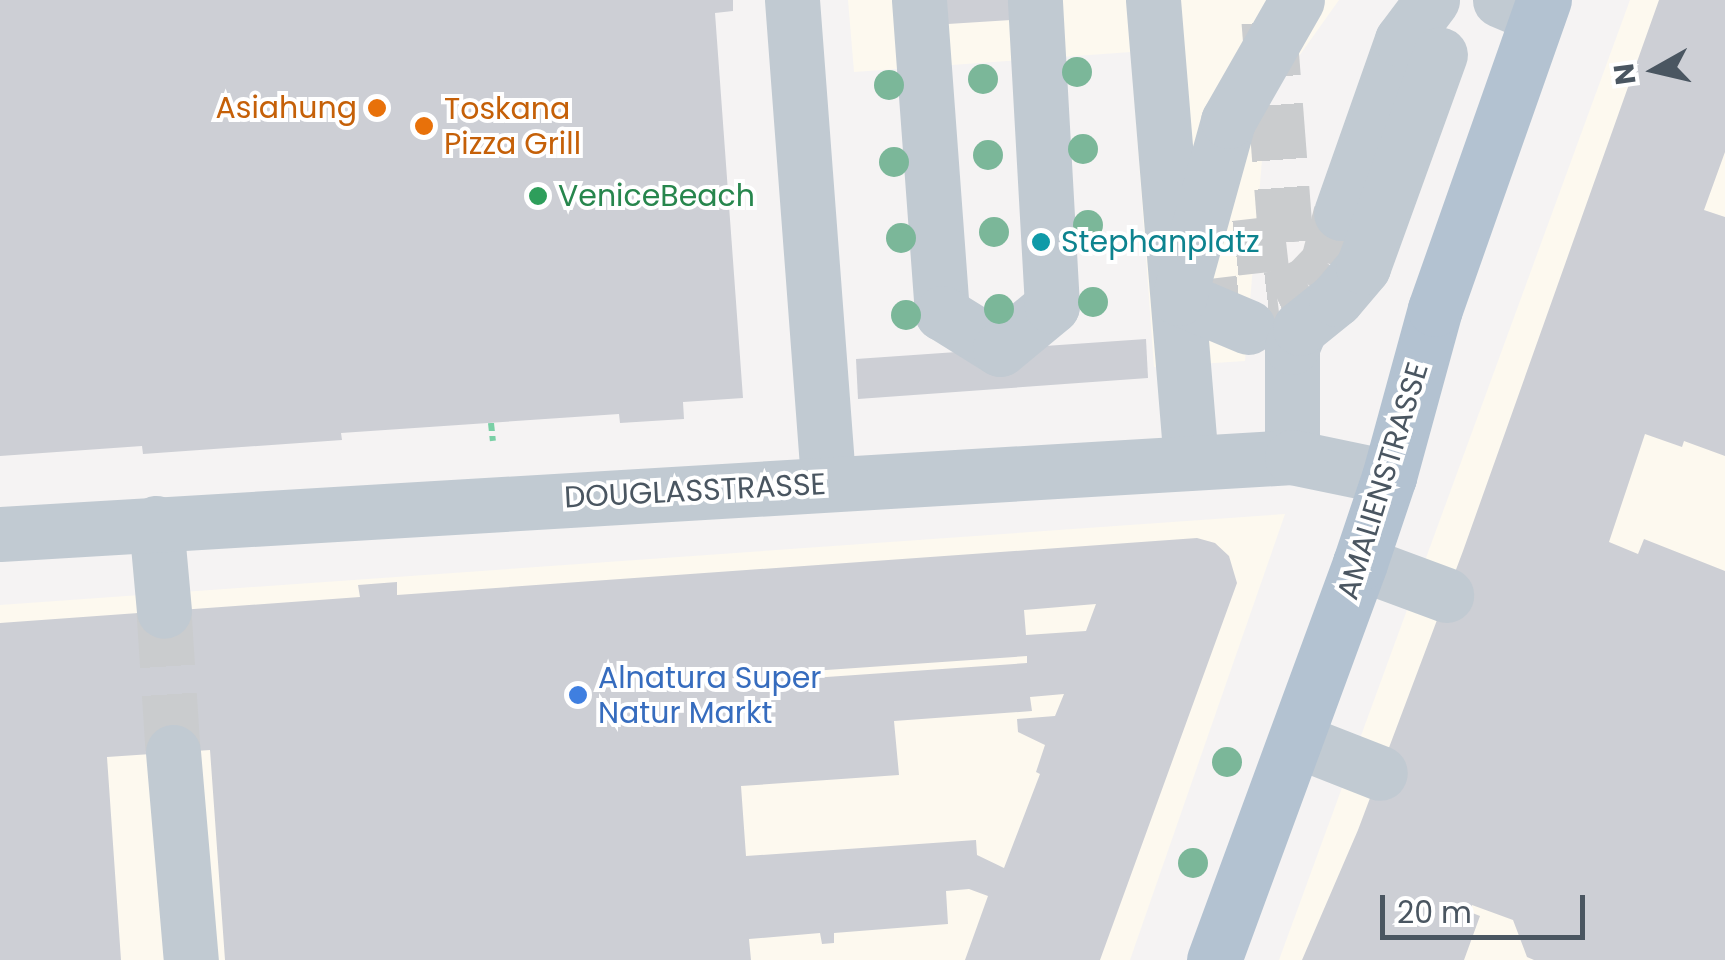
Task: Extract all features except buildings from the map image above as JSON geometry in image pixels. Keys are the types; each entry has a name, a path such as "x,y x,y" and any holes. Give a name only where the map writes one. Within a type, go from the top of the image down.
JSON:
{"main road":[{"name":"AMALIENSTRASSE","path":"1214,960 1389,477 1527,5"}],"street":[{"path":"792,0 828,483"},
{"path":"919,0 942,313 1000,349 1052,306 1035,0"},
{"path":"1152,0 1191,462"},
{"path":"1179,298 1228,120 1297,0"},
{"path":"1340,214 1402,40 1432,0"},
{"path":"1292,457 1292,347 1300,328 1336,299 1363,267 1440,54"},
{"path":"1179,298 1248,327"},
{"name":"DOUGLASSTRASSE","path":"0,534 1292,457 1389,477"},
{"path":"156,523 164,611"},
{"path":"1360,563 1446,594"},
{"path":"1296,740 1380,772"},
{"path":"174,752 191,960"}],"shaded area":[{"path":"848,0 1339,0 1267,101 1245,361 1154,367 1131,52 854,72"},
{"path":"1630,0 1725,0 1725,960 1279,960"},
{"path":"1285,514 1130,960 0,960 0,605"}],"tunnel":[{"path":"1153,257 1286,242 1269,20"},
{"path":"1185,309 1277,298 1308,284 1328,263 1341,213"},
{"path":"164,611 173,752"}],"place":[{"name":"Asiahung","path":"377,108"},
{"name":"Toskana Pizza Grill","path":"424,126"},
{"name":"VeniceBeach","path":"538,196"},
{"name":"Stephanplatz","path":"1041,242"},
{"name":"Alnatura Super Natur Markt","path":"578,695"}]}
